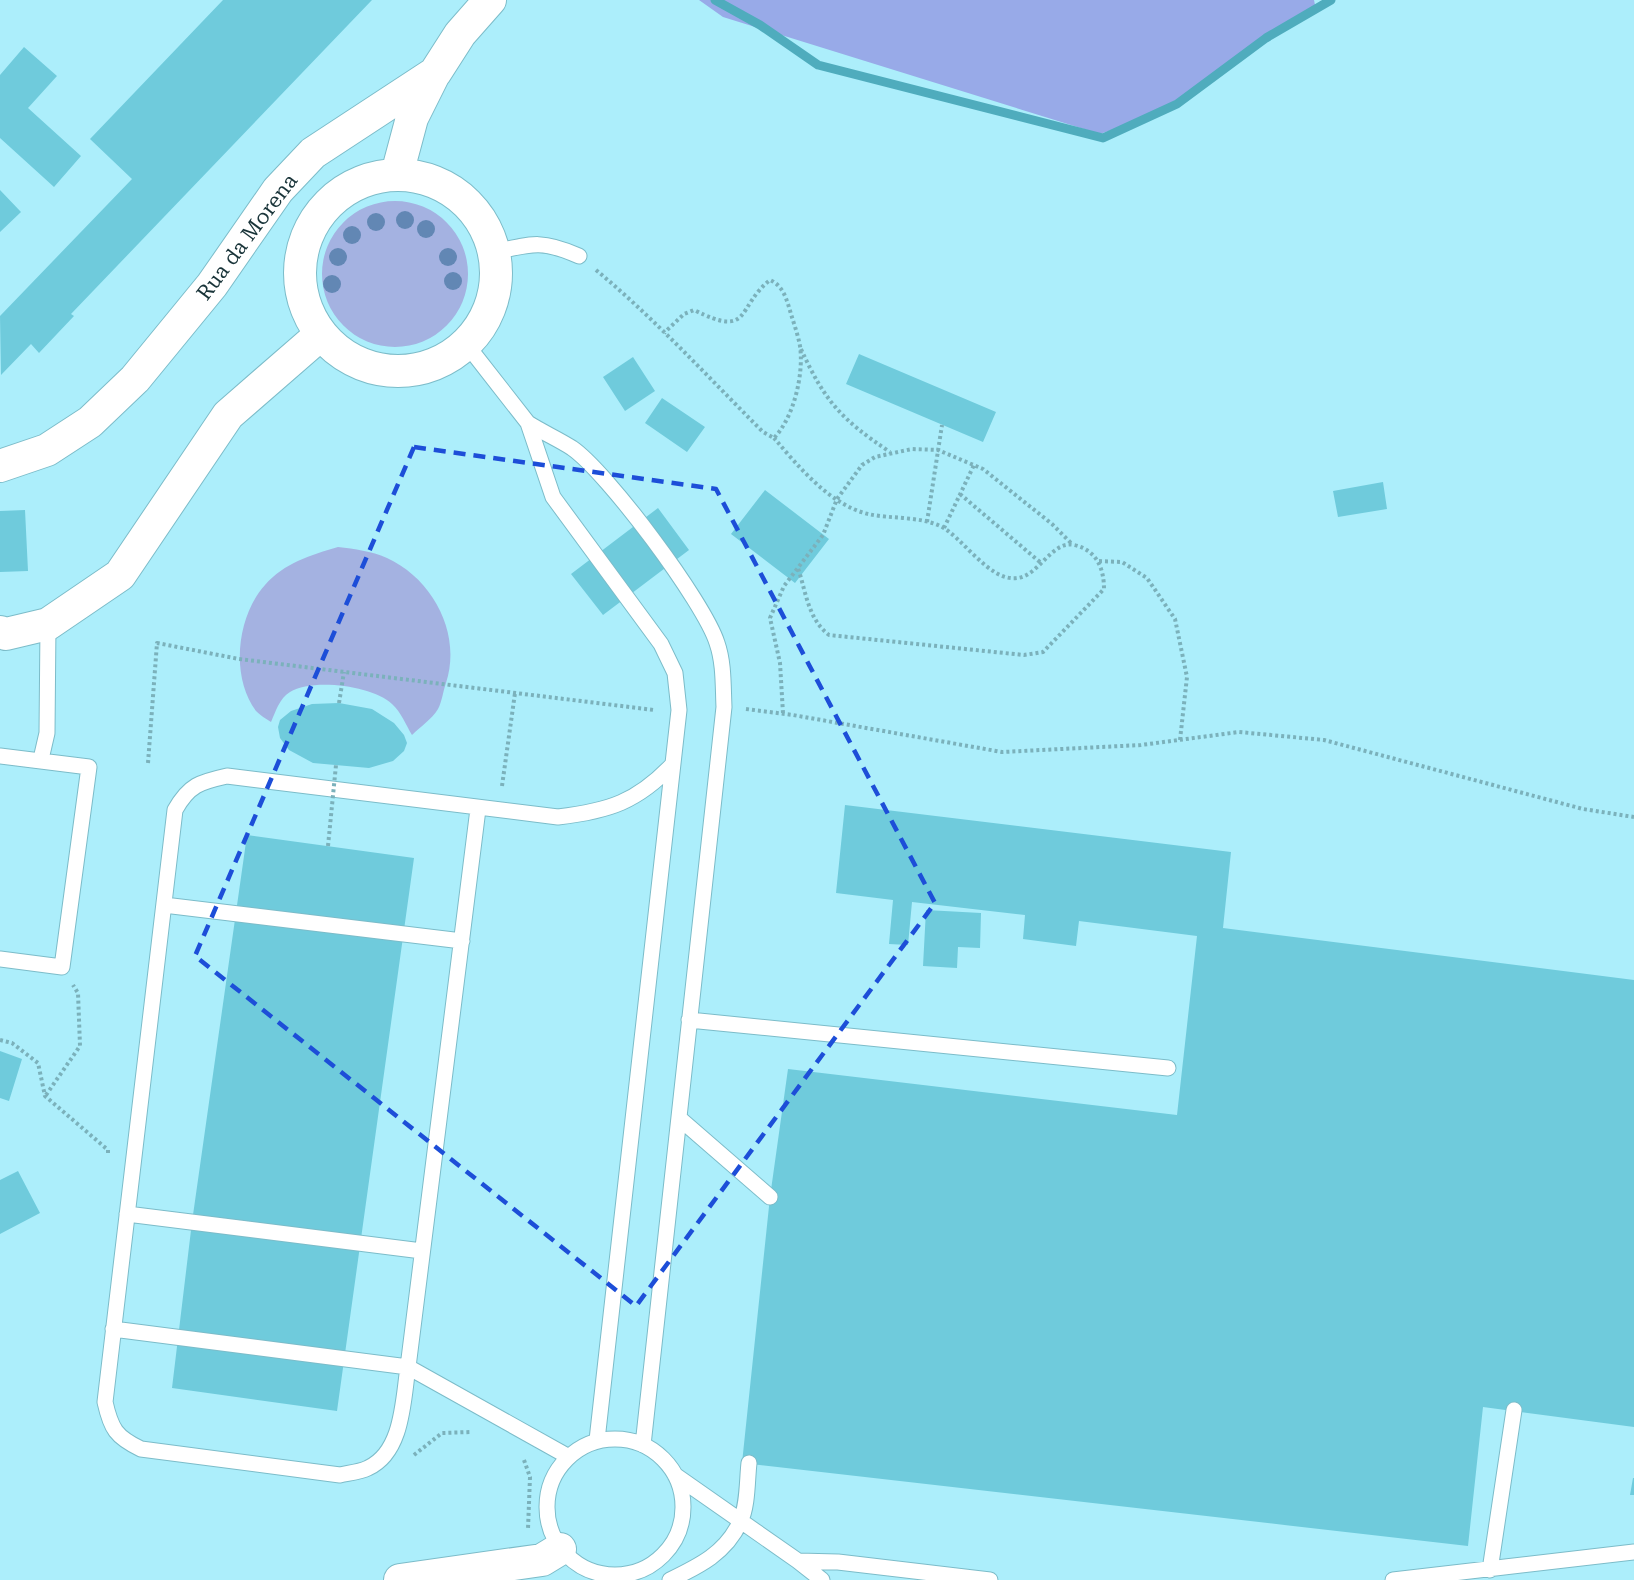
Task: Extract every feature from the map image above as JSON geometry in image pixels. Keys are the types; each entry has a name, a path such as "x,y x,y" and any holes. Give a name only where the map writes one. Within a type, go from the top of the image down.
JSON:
{"street":[{"name":"Rua da Morena","path":"0,466 47,450 90,422 135,379 212,285 278,190 313,153 435,73 460,34 490,0"},
{"path":"397,174 412,118 435,73"},
{"path":"397,174 430,179 460,195 482,221 495,252 496,286 486,318 467,345 440,364 408,372 375,370 345,357 320,335 305,307 299,276 303,245 316,216 338,193 366,179 397,174"},
{"path":"0,632 6,634 48,624 120,575 228,415 320,335"},
{"path":"400,1580 542,1560 561,1549"}],"lane":[{"path":"495,252 531,244 553,244 579,256"},
{"path":"467,345 528,423 553,497 661,644 675,673 679,710 597,1440"},
{"path":"528,423 573,449 616,491 699,608 717,642 722,667 724,707 643,1445"},
{"path":"41,759 47,733 48,624"},
{"path":"0,756 41,759 88,767 62,967 0,959"},
{"path":"478,809 408,1367 397,1433 385,1455 368,1468 340,1474 141,1449 123,1440 110,1424 105,1401 175,810 185,792 203,781 227,776 478,809 558,817 598,812 634,798 653,785 673,764"},
{"path":"164,905 462,941"},
{"path":"689,1020 1168,1068"},
{"path":"679,1118 770,1197"},
{"path":"127,1214 422,1251"},
{"path":"113,1329 408,1367 569,1457"},
{"path":"1490,1570 1514,1410"},
{"path":"621,1438 643,1445 662,1457 675,1475 682,1497 683,1519 675,1541 661,1558 642,1570 621,1578 598,1577 577,1564 561,1549 550,1530 546,1507 550,1485 560,1465 577,1449 597,1440 621,1438"},
{"path":"642,1570 668,1580 713,1558 741,1521 749,1463"},
{"path":"675,1475 822,1580"},
{"path":"1394,1580 1634,1552"},
{"path":"798,1561 838,1562 990,1580"}],"path":[{"path":"579,256 630,298 763,432 774,438 802,471 837,499 865,514 927,522 944,528 970,553 1005,576 1017,578 1029,574 1061,547 1073,544"},
{"path":"664,333 684,314 694,310 727,323 739,319 748,310 759,288 770,280 778,283 787,299 800,345 830,404 866,435 891,452"},
{"path":"774,438 783,429 790,409 801,369 800,345"},
{"path":"927,522 942,425"},
{"path":"783,713 780,663 770,618 784,586 823,535 837,499 862,465 891,452 938,450 983,469 1052,524 1073,544 1086,550 1099,561 1104,575 1104,589 1043,652 1024,655 829,634 818,626 811,612 798,568"},
{"path":"944,528 974,465"},
{"path":"960,494 1041,563"},
{"path":"1099,561 1122,562 1147,578 1175,618 1187,677 1180,740"},
{"path":"148,763 157,643 239,659 643,709 679,710"},
{"path":"339,703 344,672"},
{"path":"499,811 515,693"},
{"path":"724,707 783,713 1002,752 1141,745 1239,732 1324,740 1583,809 1634,817"},
{"path":"328,846 336,765"},
{"path":"45,1096 80,1046 78,993 62,967"}],"highlighted area":[{"path":"414,447 716,489 935,903 636,1306 195,956"}],"shaded area":[{"path":"699,0 1314,0 1315,5 1238,61 1186,95 1130,123 1100,134 723,17"},
{"path":"395,201 409,202 423,207 436,213 447,222 456,233 462,246 467,260 467,288 462,302 456,315 447,326 436,335 423,341 409,346 395,347 381,346 367,341 354,335 343,326 334,315 328,302 323,288 322,274 323,260 328,246 334,233 343,222 354,213 367,207 381,202"},
{"path":"338,547 375,554 403,567 418,580 440,610 450,646 450,664 446,683 438,709 412,735 392,704 383,698 357,689 327,685 300,688 283,698 271,722 256,711 248,697 242,681 240,646 248,613 256,598 272,577 289,565"}],"building":[{"path":"223,0 372,0 71,314 74,316 39,353 31,344 1,375 0,316 132,179 90,139"},
{"path":"24,47 57,76 28,108 81,156 54,187 0,138 0,75"},
{"path":"0,190 21,212 0,232"},
{"path":"859,354 996,412 983,442 846,384"},
{"path":"633,357 655,391 625,411 603,377"},
{"path":"662,398 705,427 687,452 645,423"},
{"path":"1383,482 1387,509 1338,517 1333,491"},
{"path":"765,490 829,539 795,583 731,534"},
{"path":"658,508 689,550 603,615 571,574"},
{"path":"25,510 28,571 0,572 0,511"},
{"path":"339,703 372,709 394,723 404,735 407,743 404,751 393,761 369,768 313,763 289,750 280,738 278,727 280,720 291,711 312,704"},
{"path":"845,805 1231,852 1223,928 1634,980 1634,1427 1483,1407 1468,1546 742,1463 770,1197 788,1069 1177,1115 1197,936 1079,921 1076,946 1023,939 1025,915 912,902 908,945 889,944 893,900 836,893"},
{"path":"247,835 414,858 337,1411 172,1388 192,1222"},
{"path":"926,910 981,913 980,948 958,947 957,968 923,966"},
{"path":"0,1051 22,1059 9,1101 0,1098"},
{"path":"18,1171 40,1213 0,1234 0,1180"},
{"path":"1633,1478 1634,1495 1630,1495"}],"waterway":[{"path":"715,0 760,25 818,65 1103,138 1177,104 1266,38 1331,0"}]}
